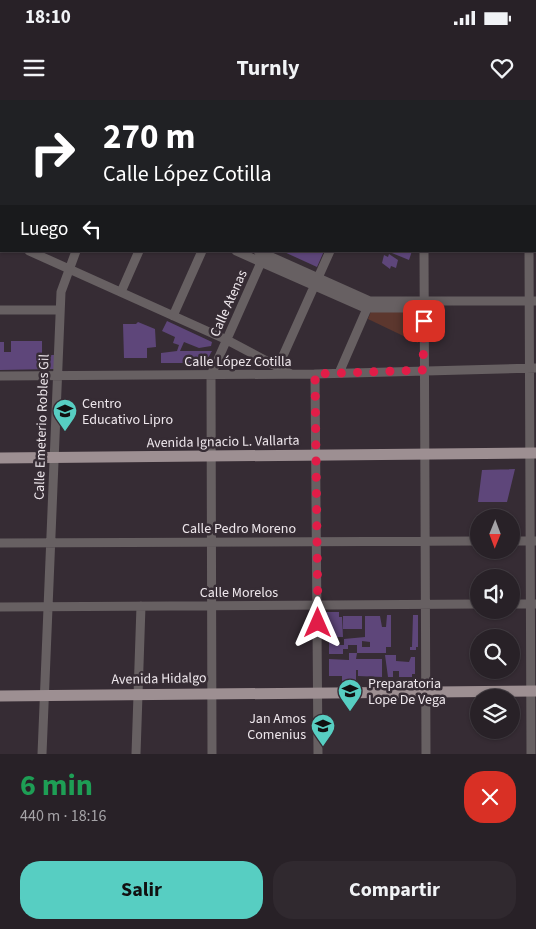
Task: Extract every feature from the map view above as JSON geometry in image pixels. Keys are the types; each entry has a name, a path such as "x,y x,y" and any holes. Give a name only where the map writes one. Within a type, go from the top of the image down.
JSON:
{"main road":[{"name":"Avenida Ignacio L. Vallarta","path":"0,458 533,453"},
{"path":"425,692 534,691"},
{"name":"Avenida Hidalgo","path":"0,696 212,692 425,692"}],"street":[{"path":"30,252 227,340 292,374"},
{"name":"Calle Emeterio Robles Gil","path":"42,754 60,310 62,284 76,252"},
{"path":"120,292 139,252"},
{"path":"173,316 202,252"},
{"path":"243,252 263,255 368,306 533,301"},
{"path":"278,367 330,252"},
{"path":"424,252 426,754"},
{"path":"529,252 533,301 534,691 531,754"},
{"name":"Calle Atenas","path":"212,754 211,375 263,255"},
{"path":"339,373 368,306"},
{"path":"0,310 60,310"},
{"name":"Calle López Cotilla","path":"0,376 315,374 533,368"},
{"path":"315,374 318,455 318,754"},
{"name":"Calle Pedro Moreno","path":"0,543 470,541"},
{"path":"520,541 533,541"},
{"name":"Calle Morelos","path":"0,607 470,604"},
{"path":"520,604 533,604"},
{"path":"136,754 140,606"}],"shaded area":[{"path":"419,306 418,343 368,319 372,309"}],"building":[{"path":"284,252 324,252 317,267"},
{"path":"389,252 412,252 409,260"},
{"path":"389,254 398,260 396,268 391,266 390,269 382,263 384,255 388,257"},
{"path":"407,314 414,317 410,325 404,323"},
{"path":"167,321 212,342 211,346 199,348 184,342 180,351 212,351 208,358 193,363 161,363 161,353 177,351 179,345 173,343 175,337 162,331"},
{"path":"138,322 155,329 156,347 147,348 147,358 124,358 123,324 136,324"},
{"path":"11,341 42,341 42,355 54,355 54,369 0,370 0,342 4,342 4,352 11,352"},
{"path":"515,469 507,502 478,502 482,470"},
{"path":"324,612 339,612 339,617 342,617 343,637 335,637 335,645 344,645 344,639 365,637 365,616 380,616 382,627 386,627 387,615 391,615 391,647 386,647 386,653 357,653 357,645 348,645 348,649 343,649 343,654 329,654 329,632 324,632","holes":["362,641 370,642 370,647 362,647"]},
{"path":"413,615 418,615 418,647 416,647 416,650 410,650 410,647 412,647"},
{"path":"343,616 362,616 362,629 343,629"},
{"path":"349,653 357,653 356,659 382,659 382,677 358,676 358,670 356,670 356,681 342,681 342,676 329,676 329,659 349,660"},
{"path":"385,655 396,655 396,661 409,662 411,657 415,657 415,674 412,674 412,677 399,677 399,671 393,671 393,677 388,677"}],"place":[{"name":"Centro Educativo Lipro","path":"65,432"},
{"name":"Preparatoria Lope De Vega","path":"350,712"},
{"name":"Jan Amos Comenius","path":"323,747"}],"route":[{"path":"318,623 318,455 315,374 423,370 424,321"}]}
